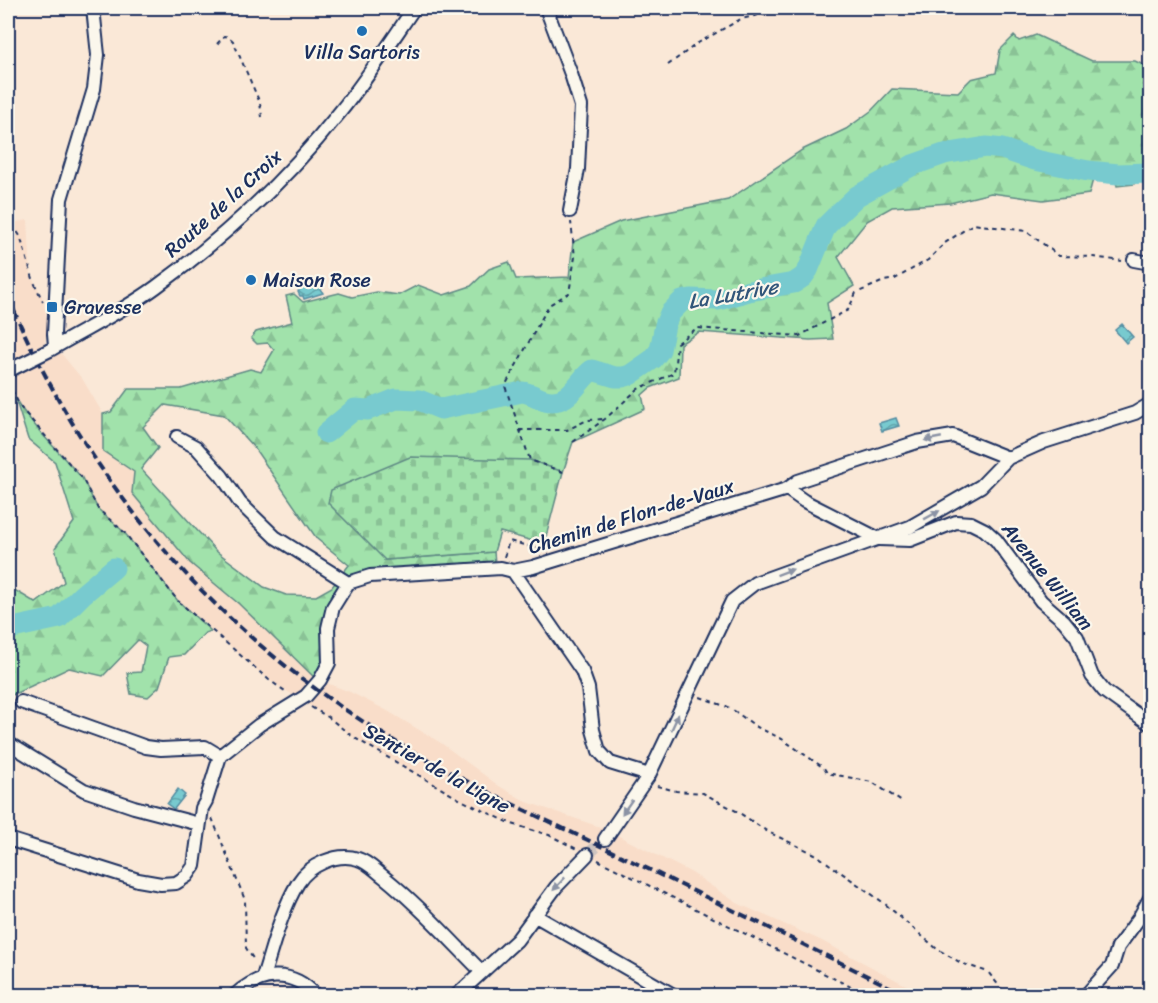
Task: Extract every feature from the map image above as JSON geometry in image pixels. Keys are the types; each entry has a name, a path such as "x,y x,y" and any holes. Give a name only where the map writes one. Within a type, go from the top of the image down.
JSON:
{"street":[{"path":"52,348 62,199 94,89 98,55 93,8"},
{"name":"Route de la Croix","path":"8,377 52,348 123,309 154,288 238,222 300,160 342,110 414,8"},
{"path":"546,8 581,106 578,169 570,211"},
{"path":"1134,260 1150,263"},
{"path":"605,839 648,778 732,602 755,583 910,527 981,486 1008,458 1044,442 1135,413 1150,404"},
{"path":"8,840 138,879 169,884 182,880 194,866 202,808 220,756 259,725 306,696 320,680 329,663 328,628 333,607 348,583 275,537 240,503 222,476 196,447 177,436"},
{"name":"Chemin de Flon-de-Vaux","path":"348,583 370,576 533,567 787,489 798,481 917,442 953,436 1008,458"},
{"name":"Avenue William","path":"787,489 804,501 879,539 910,540 956,522 971,523 985,530 996,540 1041,601 1071,629 1077,638 1092,676 1104,691 1150,724"},
{"path":"507,569 582,671 588,688 593,730 599,751 610,764 648,778"},
{"path":"21,702 146,747 161,749 205,747 220,756"},
{"path":"8,743 84,790 134,807 200,824"},
{"path":"456,996 517,940 556,887 587,855"},
{"path":"263,977 287,906 299,882 319,866 344,856 365,862 401,891 482,972"},
{"path":"1085,996 1112,966 1118,947 1150,898"},
{"path":"534,915 675,996"},
{"path":"234,996 244,986 263,977 291,978 316,996"}],"path":[{"path":"668,65 698,43 741,19 791,8"},
{"path":"217,44 225,36 233,41 260,103 262,117"},
{"path":"8,207 13,225 20,236 34,282 42,296"},
{"path":"563,472 530,460 505,386 549,305 569,293 575,258 570,211"},
{"path":"573,442 605,419 638,389 674,373 677,343 697,328 799,336 848,310 856,293 884,281 896,279 928,260 945,243 973,224 1026,231 1059,256 1134,260"},
{"path":"8,377 21,408 82,478 98,509 124,532 178,601 269,680 300,700"},
{"path":"519,430 567,430 587,420 605,419"},
{"path":"507,569 509,541 543,550"},
{"path":"689,692 730,708 757,727 782,739 824,768 826,772 872,782 902,802"},
{"name":"Sentier de la Ligne","path":"319,712 353,737 461,800 512,824 549,835 869,996"},
{"path":"648,778 676,791 703,793 768,832 815,854 884,903 937,949 961,963 988,972 1007,996"},
{"path":"202,808 211,815 245,900 246,948 254,960"}],"shaded area":[{"path":"8,211 12,223 28,220 31,275 42,296 48,325 44,346 11,360 8,360"},
{"path":"55,346 83,380 103,414 103,451 135,472 132,493 190,563 239,604 316,679 350,692 386,710 441,743 499,786 527,802 603,828 692,873 737,903 820,940 925,995 869,995 550,835 512,824 461,800 353,737 328,717 269,680 178,601 124,532 98,509 82,478 21,408 8,383 8,377"}],"green space":[{"path":"1036,35 1092,61 1135,61 1150,68 1150,170 1136,169 1134,184 1117,186 1113,171 1095,172 1089,194 1043,200 991,193 950,203 892,207 867,221 838,257 854,286 827,303 833,339 810,340 699,332 680,344 679,377 650,388 642,395 645,409 573,442 563,472 530,460 385,560 494,552 495,563 348,583 333,607 328,652 316,679 239,604 190,563 132,493 134,472 103,451 103,414 111,412 128,389 181,389 250,369 261,372 274,350 268,343 257,344 251,338 256,332 292,322 286,296 294,294 303,302 339,293 352,297 377,292 399,295 418,285 444,295 471,286 489,269 509,262 516,279 569,277 573,242 621,221 728,200 802,150 846,129 871,111 892,89 958,92 971,79 996,73 1000,50 1014,36 1019,41","holes":["165,405 224,415 255,449 317,539 349,565 332,587 316,596 286,595 264,587 216,551 141,469 158,448 143,427"]},
{"path":"15,398 42,434 82,478 98,509 124,532 178,601 211,631 205,633 184,655 169,657 159,687 148,697 131,694 127,673 141,672 146,646 138,640 103,676 69,668 8,697 8,586 36,603 64,582 55,548 74,522 55,462 28,439"},
{"path":"410,457 530,460 563,472 544,544 500,532 494,552 385,560 328,503 331,490"}],"water":[{"path":"318,280 324,285 321,290 323,293 304,299 300,296 298,292 300,287"},
{"path":"1122,324 1133,337 1126,343 1115,330"},
{"path":"896,418 899,426 882,431 879,423"},
{"path":"178,789 185,795 174,809 167,804"}],"waterway":[{"name":"La Lutrive","path":"326,433 355,409 368,410 396,399 419,400 441,409 522,392 554,401 567,396 592,370 615,377 630,375 653,359 660,350 670,313 682,301 719,300 749,291 794,283 808,270 826,226 857,196 913,165 944,154 986,147 1088,171 1118,174 1150,173"},
{"name":"La Lutrive","path":"8,629 59,618 114,568"}],"tunnel":[{"path":"587,855 605,839"}],"railway":[{"path":"8,297 40,365 76,429 117,490 161,546 211,599 264,649 323,694 413,752 525,810 908,996"}],"place":[{"name":"Villa Sartoris","path":"362,31"},
{"name":"Maison Rose","path":"251,280"},
{"name":"Gravesse","path":"52,307"}]}
